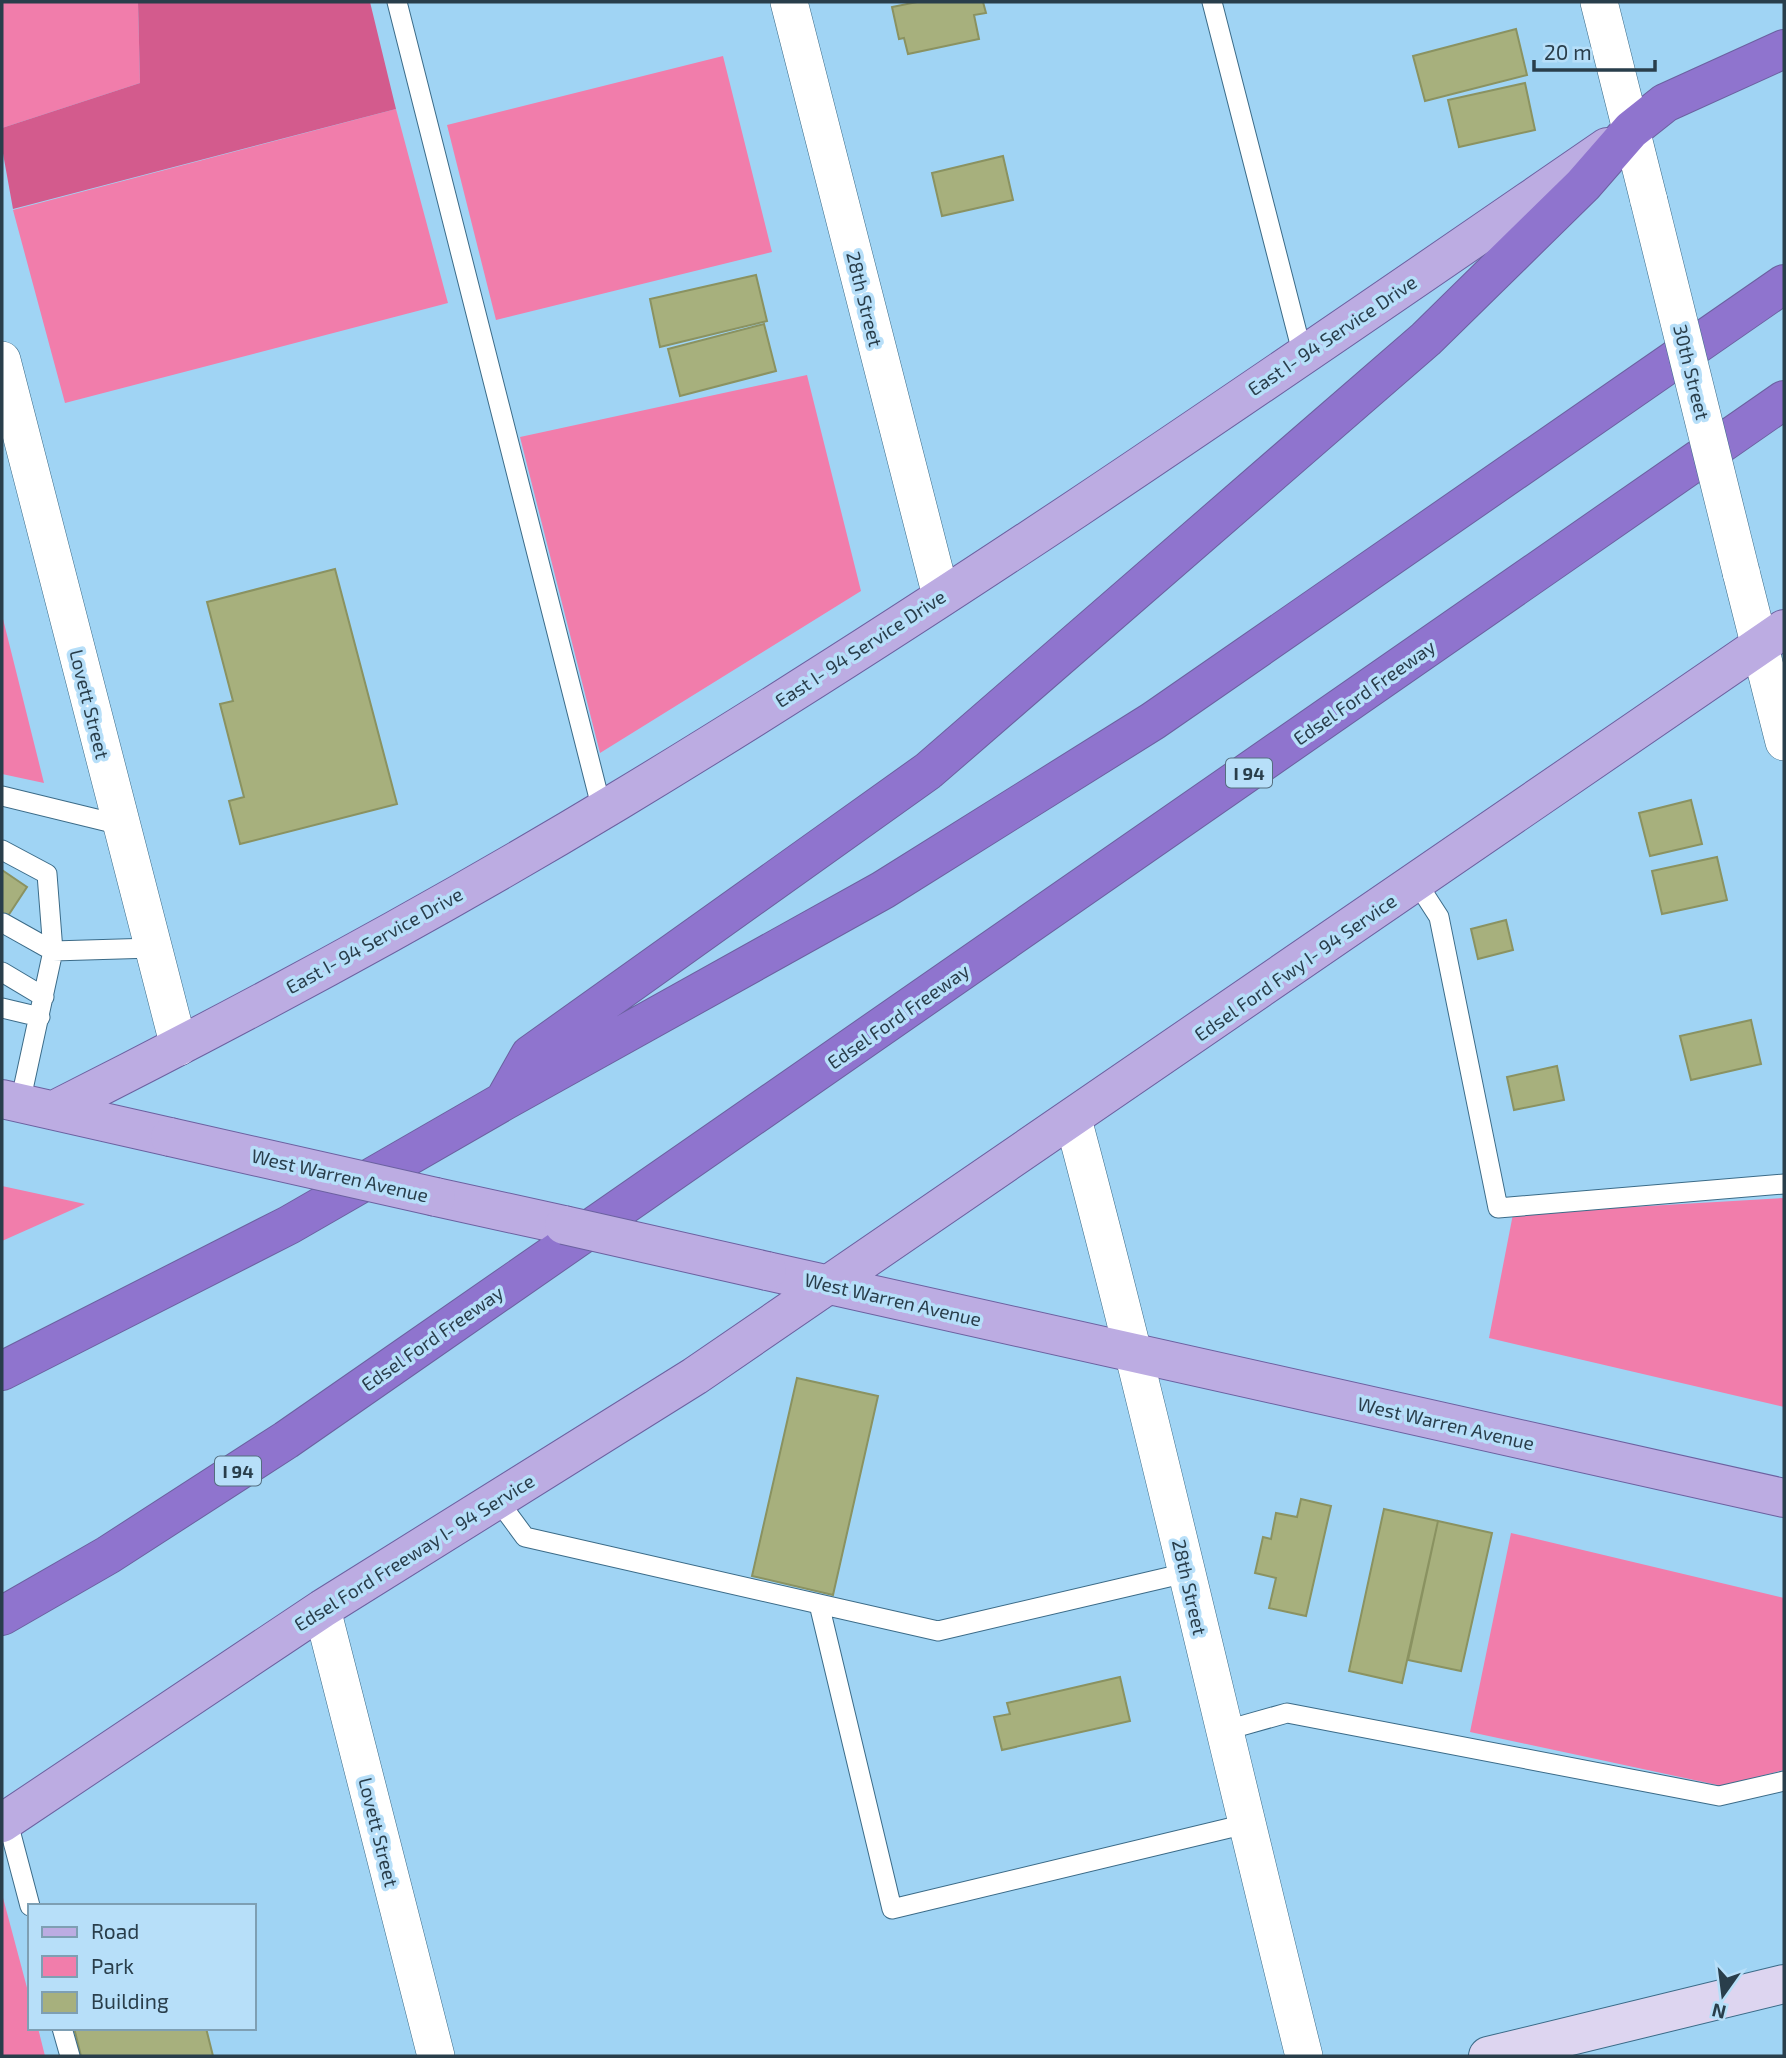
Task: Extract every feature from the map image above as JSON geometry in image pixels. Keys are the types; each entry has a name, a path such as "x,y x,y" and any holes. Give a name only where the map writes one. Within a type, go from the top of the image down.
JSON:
{"highway":[{"path":"504,1101 530,1055 928,771 1426,339 1583,185 1632,130 1665,103 1784,49"},
{"path":"2,1371 289,1225 504,1101 883,890 1153,721 1784,284"},
{"name":"Edsel Ford Freeway","path":"2,1616 108,1555 286,1440 1784,400"}],"main road":[{"name":"East I- 94 Service Drive","path":"25,1104 178,1047 382,938 602,810 806,684 941,596 1304,356 1632,130"},
{"name":"Edsel Ford Fwy I- 94 Service","path":"828,1285 1772,637"},
{"name":"West Warren Avenue","path":"25,1104 1784,1498"},
{"name":"Edsel Ford Freeway I- 94 Service","path":"4,1821 321,1609 695,1376 828,1285"}],"street":[{"name":"28th Street","path":"789,2 941,596"},
{"name":"30th Street","path":"1599,2 1741,572 1772,637 1784,742"},
{"name":"Lovett Street","path":"2,360 178,1047"},
{"name":"28th Street","path":"1073,1119 1135,1353 1223,1731 1304,2056"},
{"name":"Lovett Street","path":"321,1609 436,2056"},
{"path":"1488,2056 1784,1984"}],"lane":[{"path":"397,2 602,810"},
{"path":"1212,2 1304,356"},
{"path":"2,796 121,825"},
{"path":"2,850 47,874 53,951 25,1104"},
{"path":"1417,883 1439,917 1498,1208 1784,1184"},
{"path":"3,923 53,951 153,948"},
{"path":"2,972 44,997"},
{"path":"2,1008 40,1017"},
{"path":"497,1499 525,1537 938,1631 1186,1573"},
{"path":"819,1604 892,1909 1246,1824"},
{"path":"1223,1731 1287,1713 1719,1796 1784,1781"},
{"path":"4,1821 29,1904"},
{"path":"63,2030 70,2056"}],"green space":[{"path":"2,2 138,2 140,83 2,128"},
{"path":"723,56 772,252 496,320 447,125"},
{"path":"396,109 448,303 65,403 13,210"},
{"path":"807,375 861,591 600,753 520,437"},
{"path":"2,615 44,783 2,774"},
{"path":"2,1186 85,1204 2,1241"},
{"path":"1784,1198 1784,1407 1489,1338 1513,1214"},
{"path":"1511,1533 1784,1598 1784,1770 1722,1786 1470,1732"},
{"path":"2,1894 28,1992 28,2030 38,2030 45,2056 2,2056"}],"shaded area":[{"path":"138,2 370,2 396,109 13,209 2,148 2,128 140,83"}],"building":[{"path":"917,2 983,2 986,13 974,15 979,39 908,54 904,38 899,39 892,7"},
{"path":"1516,29 1527,75 1425,101 1413,56"},
{"path":"1525,83 1535,130 1459,147 1448,100"},
{"path":"1003,156 1013,200 942,216 932,173"},
{"path":"756,275 767,321 660,347 650,299"},
{"path":"764,324 776,371 680,396 668,349"},
{"path":"335,569 397,804 240,844 229,801 244,797 220,704 233,701 207,602"},
{"path":"1691,800 1702,844 1650,856 1639,813"},
{"path":"1717,857 1727,900 1662,914 1652,871"},
{"path":"2,870 27,887 2,925"},
{"path":"1506,920 1513,950 1478,959 1471,929"},
{"path":"1751,1020 1761,1064 1691,1080 1680,1036"},
{"path":"1557,1066 1564,1100 1514,1110 1507,1077"},
{"path":"797,1378 878,1396 833,1595 752,1576"},
{"path":"1301,1499 1331,1506 1306,1616 1269,1608 1276,1578 1255,1573 1263,1537 1271,1539 1276,1513 1297,1517"},
{"path":"1384,1509 1438,1521 1402,1683 1349,1671"},
{"path":"1438,1521 1492,1533 1461,1671 1408,1660"},
{"path":"1120,1677 1130,1721 1002,1750 994,1717 1010,1714 1007,1703"},
{"path":"74,2030 206,2030 213,2056 81,2056"}]}
